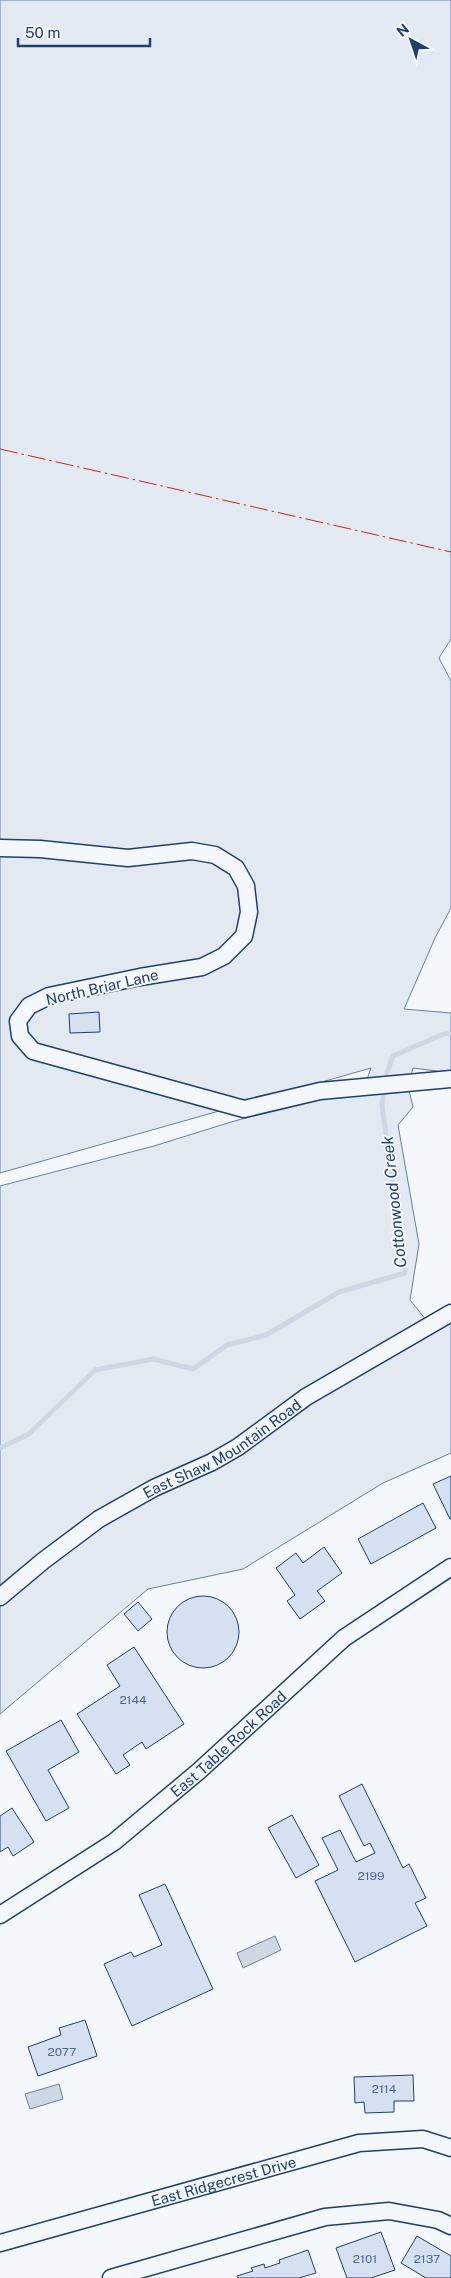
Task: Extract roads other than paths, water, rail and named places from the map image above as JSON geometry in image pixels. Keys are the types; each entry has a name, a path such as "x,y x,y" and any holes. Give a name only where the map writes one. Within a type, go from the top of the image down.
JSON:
{"street":[{"name":"North Briar Lane","path":"0,848 40,849 128,858 192,851 215,855 236,868 246,886 248,912 244,936 224,956 202,967 140,977 49,996 29,1006 18,1021 20,1036 33,1051 244,1109 320,1091 451,1079"},
{"name":"East Shaw Mountain Road","path":"0,1597 43,1560 99,1519 154,1488 212,1462 238,1447 306,1397 451,1313"},
{"name":"East Table Rock Road","path":"0,1915 114,1842 199,1771 344,1638 451,1567"},
{"name":"East Ridgecrest Drive","path":"0,2243 358,2143 423,2138 451,2148"},
{"path":"111,2278 325,2217 389,2211 438,2220 451,2226"}],"waterway":[{"name":"Cottonwood Creek","path":"387,1073 393,1056 441,1035 451,1033"},
{"name":"Cottonwood Creek","path":"0,1448 29,1434 95,1370 153,1359 193,1369 227,1345 266,1335 339,1292 405,1273 382,1105 384,1093"}]}
